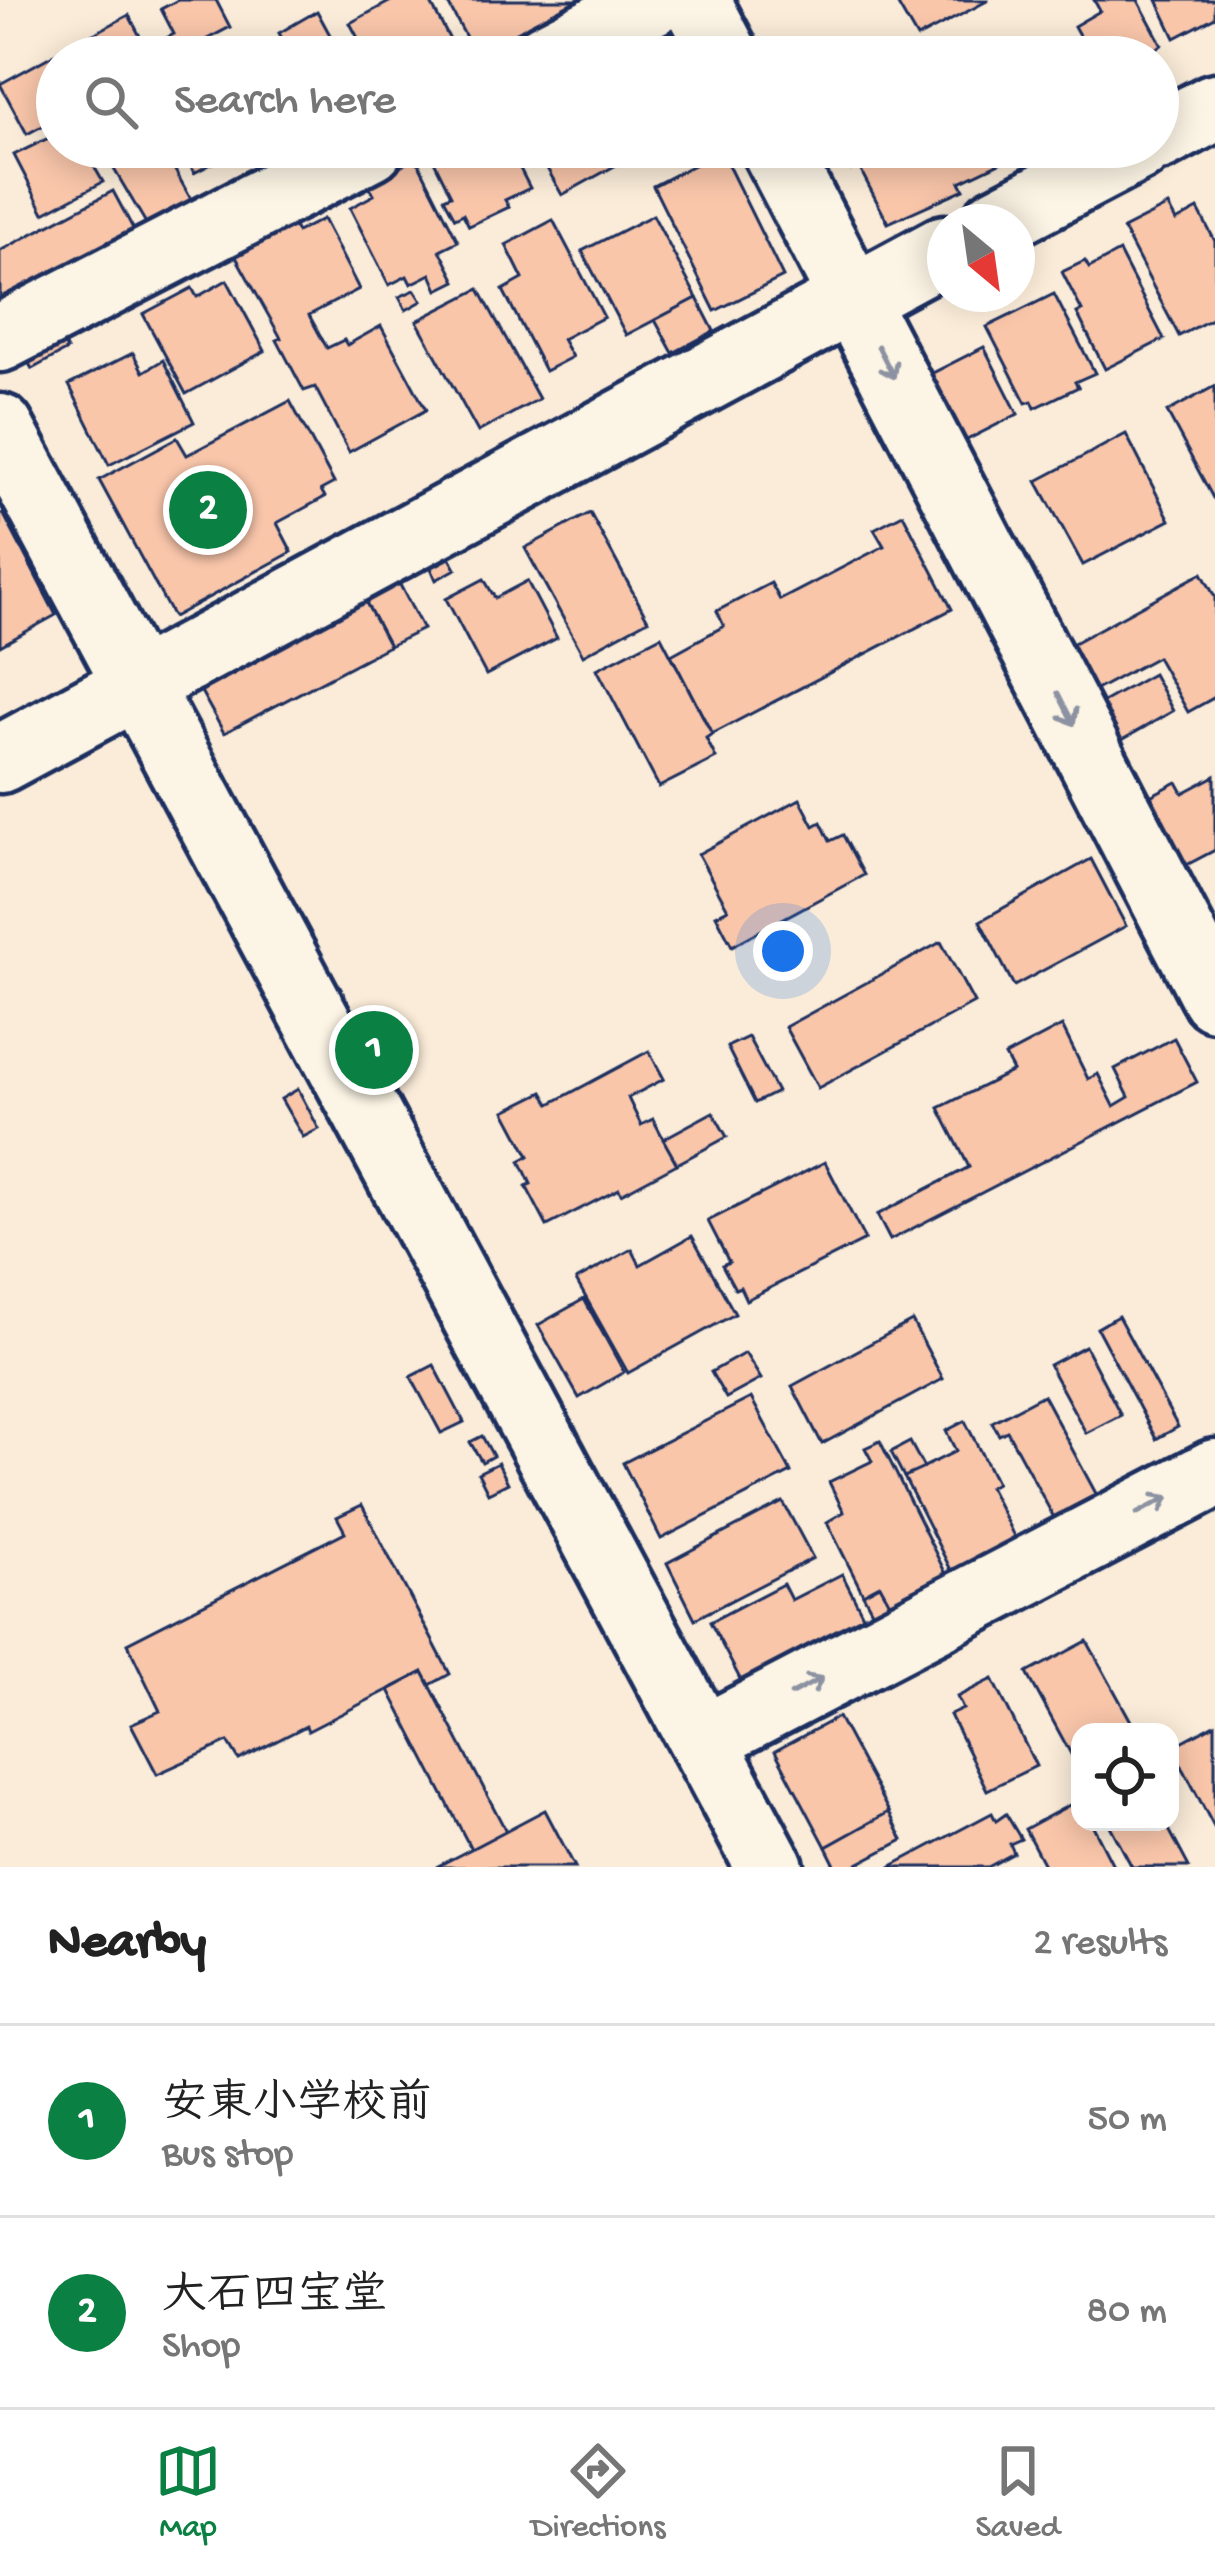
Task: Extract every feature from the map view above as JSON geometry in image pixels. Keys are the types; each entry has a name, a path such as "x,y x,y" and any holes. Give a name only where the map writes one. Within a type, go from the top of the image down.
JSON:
{"street":[{"path":"625,36 705,15"},
{"path":"1179,126 1215,107"},
{"path":"0,338 329,168"},
{"path":"785,168 1194,906 1215,997"},
{"path":"1030,204 1099,168"},
{"path":"0,759 927,258"},
{"path":"0,428 770,1867"},
{"path":"703,1740 1215,1473"}],"building":[{"path":"178,0 216,0 230,27 213,36 170,36 174,34 161,9"},
{"path":"393,0 429,0 448,36 357,36 350,23"},
{"path":"446,0 595,0 560,18 557,11 509,36 465,36"},
{"path":"895,0 989,0 921,36 916,36"},
{"path":"1094,0 1138,0 1157,36 1079,36 1074,26 1100,11"},
{"path":"1157,0 1215,0 1215,17 1174,36"},
{"path":"317,11 331,36 281,36"},
{"path":"129,15 140,36 90,36"},
{"path":"36,64 36,129 27,134 0,84"},
{"path":"36,144 36,168 95,168 103,182 44,213 14,155"},
{"path":"113,168 174,168 192,201 147,225"},
{"path":"396,168 421,168 458,241 440,250 456,281 438,290 431,274 411,284 407,276 389,285 350,208 374,195 367,183"},
{"path":"438,168 520,168 530,188 505,200 509,207 469,226 463,214 455,218 444,198 451,195"},
{"path":"547,168 611,168 562,195"},
{"path":"688,168 729,168 783,277 715,311 653,186"},
{"path":"860,168 989,168 960,182 964,189 888,223"},
{"path":"113,191 144,249 13,318 0,295 0,251"},
{"path":"1168,206 1176,221 1198,209 1215,241 1215,317 1179,336 1123,229"},
{"path":"653,215 697,298 626,335 582,251"},
{"path":"288,217 297,232 323,219 359,289 309,315 327,348 344,340 347,345 381,326 426,410 349,452 315,387 304,391 277,340 281,338 231,248"},
{"path":"553,220 604,317 562,339 572,357 545,371 503,290 523,279 506,245"},
{"path":"1119,252 1164,339 1105,369 1062,272 1085,261 1089,268"},
{"path":"227,280 265,351 186,394 143,314 192,288 197,297"},
{"path":"479,289 539,399 478,432 417,321"},
{"path":"415,290 422,301 406,310 399,297"},
{"path":"1054,294 1095,373 1035,408 1032,401 1026,403 987,327 1017,312 1035,312 1035,303"},
{"path":"697,298 714,331 673,353 655,320"},
{"path":"57,333 67,350 32,369 23,352"},
{"path":"984,347 1018,414 951,448 917,381"},
{"path":"133,353 143,372 163,360 194,422 109,465 69,385"},
{"path":"1215,386 1215,497 1213,498 1167,412"},
{"path":"290,401 334,483 321,490 325,497 277,523 292,552 173,617 99,480 177,438 187,455"},
{"path":"1126,434 1170,520 1083,565 1037,481"},
{"path":"3,513 56,615 0,646 0,515"},
{"path":"590,513 648,620 583,655 525,548"},
{"path":"903,514 952,609 712,734 671,655 724,626 717,611 771,583 780,600 884,546 874,529"},
{"path":"450,558 456,569 436,580 431,568"},
{"path":"1202,573 1215,597 1215,697 1188,712 1157,657 1081,698 1057,652"},
{"path":"484,579 495,598 527,581 557,638 486,675 446,599"},
{"path":"398,581 423,629 389,646 364,599"},
{"path":"364,599 389,646 224,733 198,686"},
{"path":"661,636 712,734 706,738 716,758 659,787 597,669"},
{"path":"1153,674 1173,711 1115,744 1094,707"},
{"path":"1215,776 1215,850 1177,870 1141,801 1177,782 1183,793"},
{"path":"800,799 814,826 821,822 830,841 843,835 864,875 732,946 716,915 728,909 698,854"},
{"path":"1091,859 1126,926 1014,986 980,921"},
{"path":"941,942 974,1003 818,1088 785,1027"},
{"path":"1062,1026 1088,1079 1098,1074 1114,1106 1129,1097 1115,1069 1174,1038 1197,1082 890,1240 877,1215 969,1167 939,1108 1013,1071 1005,1056"},
{"path":"748,1037 777,1092 755,1103 727,1047"},
{"path":"649,1051 664,1079 628,1098 641,1125 653,1119 677,1164 547,1226 526,1186 531,1184 520,1161 529,1156 505,1111 543,1092 550,1104"},
{"path":"298,1089 319,1129 303,1137 281,1099"},
{"path":"713,1112 727,1137 677,1164 663,1139"},
{"path":"825,1162 865,1240 746,1300 722,1265 729,1262 708,1221"},
{"path":"692,1236 735,1314 628,1373 576,1280 632,1249 640,1265"},
{"path":"584,1299 624,1372 579,1398 538,1325"},
{"path":"1118,1316 1178,1427 1156,1439 1097,1328"},
{"path":"912,1321 943,1379 822,1444 792,1386"},
{"path":"1085,1346 1121,1415 1086,1433 1049,1365"},
{"path":"745,1353 761,1379 726,1398 711,1372"},
{"path":"434,1365 464,1422 441,1433 411,1377"},
{"path":"1043,1395 1100,1501 1058,1525 1007,1431 999,1435 992,1422"},
{"path":"751,1398 791,1472 661,1539 623,1463"},
{"path":"965,1421 996,1483 989,1487 1019,1546 955,1578 904,1477 956,1451 946,1431"},
{"path":"482,1436 493,1456 482,1462 470,1442"},
{"path":"880,1441 947,1576 890,1605 880,1585 863,1594 827,1522 844,1512 829,1482 872,1461 865,1448"},
{"path":"910,1442 924,1468 904,1477 891,1452"},
{"path":"498,1463 508,1483 488,1493 478,1473"},
{"path":"783,1502 813,1558 695,1619 667,1563"},
{"path":"362,1505 450,1674 430,1685 423,1672 308,1731 306,1726 239,1760 228,1742 157,1774 131,1724 160,1711 127,1643 345,1532 337,1517"},
{"path":"842,1574 872,1633 749,1696 710,1622 783,1584 791,1600"},
{"path":"880,1585 898,1617 880,1626 863,1594"},
{"path":"1087,1641 1132,1723 1071,1723 1071,1754 1027,1673"},
{"path":"423,1672 506,1831 471,1849 389,1690"},
{"path":"993,1679 1036,1766 987,1790 950,1715 963,1709 957,1697"},
{"path":"838,1717 889,1812 826,1847 775,1751"},
{"path":"1215,1724 1215,1829 1179,1760 1179,1743"},
{"path":"1071,1804 1071,1831 1096,1831 1114,1867 1045,1867 1025,1829"},
{"path":"545,1810 575,1867 436,1867 471,1849"},
{"path":"889,1812 903,1840 852,1867 836,1867 826,1847"},
{"path":"992,1813 996,1821 1006,1814 1021,1839 1010,1844 1014,1853 988,1867 890,1867"},
{"path":"1113,1831 1170,1831 1189,1867 1132,1867"}],"place":[{"name":"大石四宝堂","path":"208,510"},
{"name":"安東小学校前","path":"374,1050"}]}
